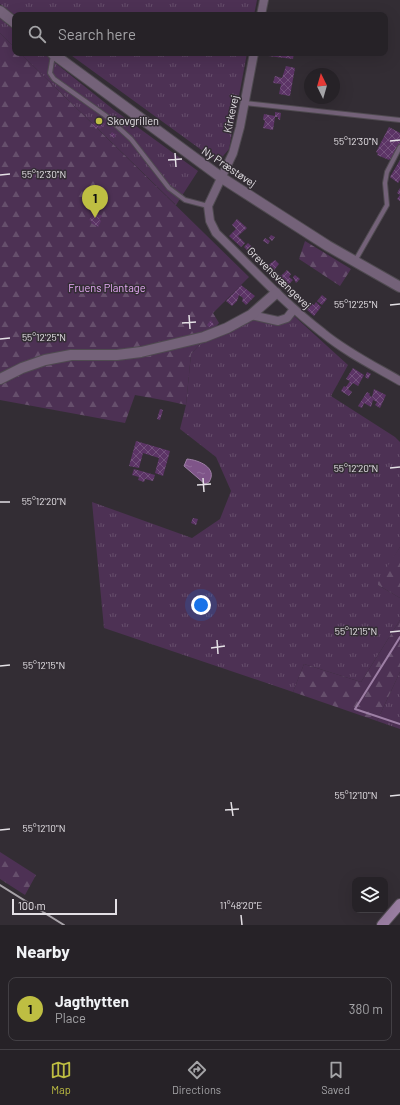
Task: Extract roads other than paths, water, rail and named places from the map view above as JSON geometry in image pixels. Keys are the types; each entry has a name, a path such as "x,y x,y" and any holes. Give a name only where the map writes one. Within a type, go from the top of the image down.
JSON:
{"main road":[{"path":"382,925 400,904"}],"street":[{"path":"262,12 264,0"},
{"path":"0,11 12,21"},
{"name":"Ny Præstøvej","path":"55,56 222,178 328,246 400,287"},
{"name":"Kirkevej","path":"222,178 233,153 240,127 253,56"},
{"path":"208,206 222,178"},
{"name":"Grevensvængevej","path":"208,206 210,221 216,233 276,293 323,334 355,355 400,381"},
{"path":"0,379 22,368 45,360 71,355 117,355 141,352 204,337 227,328 251,315 276,293"},
{"path":"251,315 278,321 287,318 294,309"}],"lane":[{"name":"Ny Præstøvej","path":"52,56 50,73 54,79 106,116 132,139 169,188 185,200 208,206"},
{"path":"245,103 400,120"},
{"path":"354,261 386,204 385,183 387,172 400,147"}],"water":[{"path":"187,459 202,463 209,469 211,477 209,482 205,484 184,466"}],"waterway":[{"path":"400,637 355,709 400,724"}],"railway":[{"path":"0,885 64,925"}],"place":[{"name":"Skovgrillen","path":"99,121"},
{"name":"Jagthytten","path":"95,218"}],"park label":[{"name":"Fruens Plantage","path":"107,288"}]}
